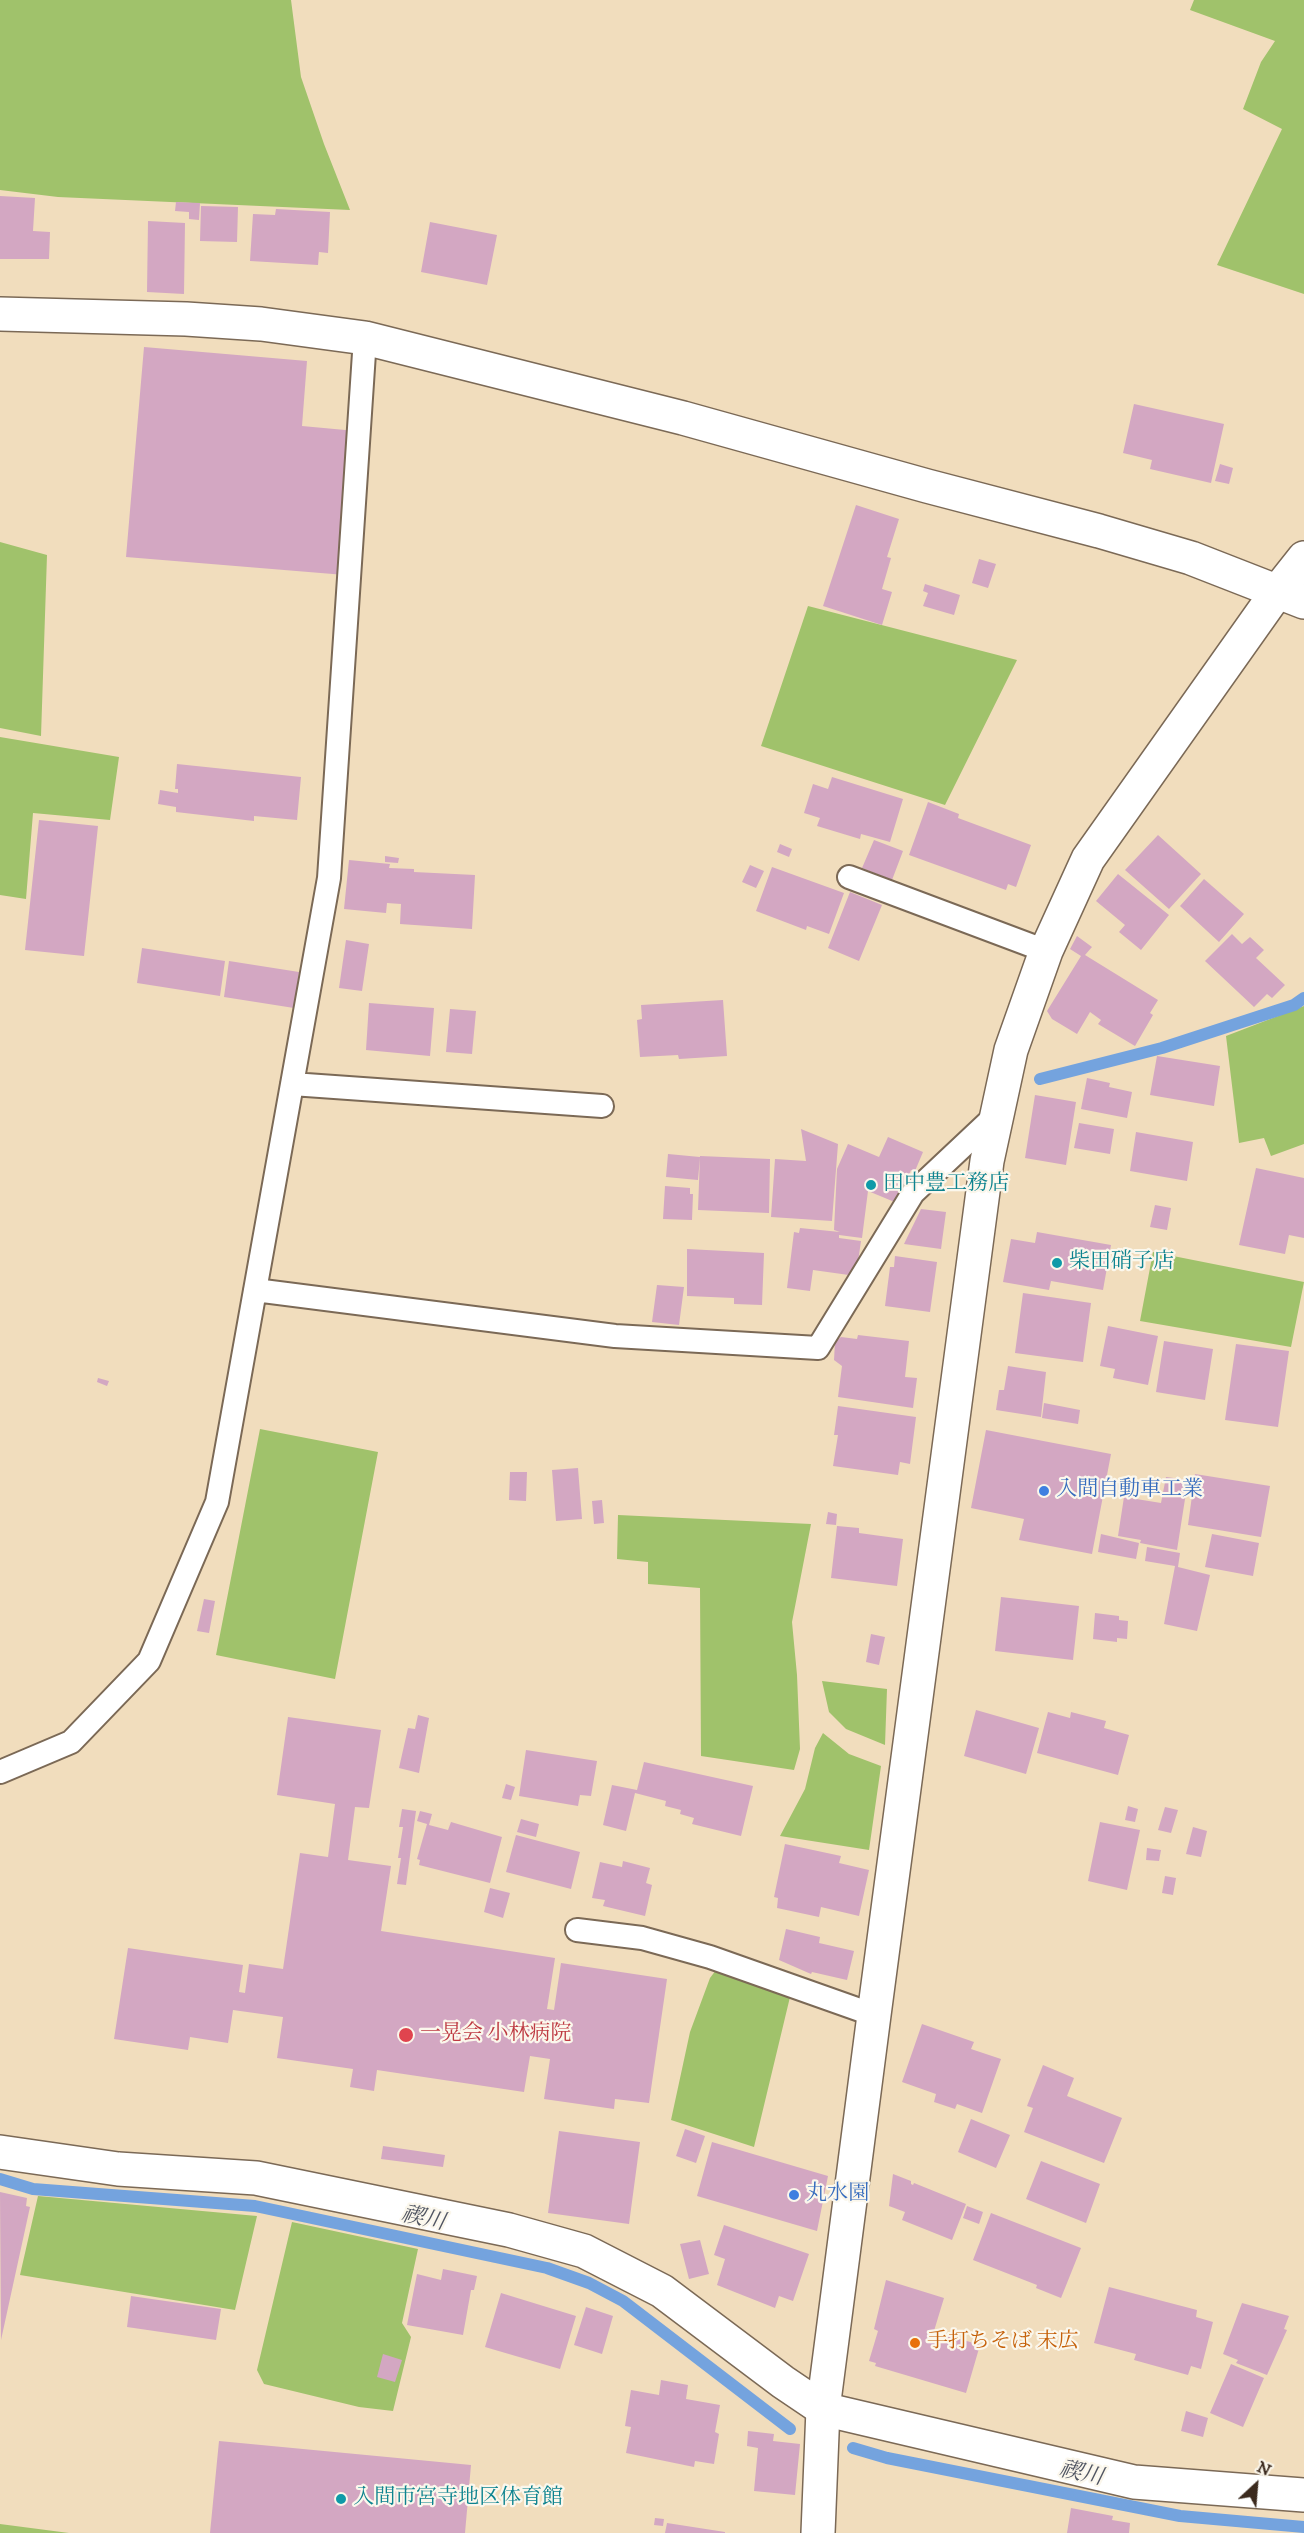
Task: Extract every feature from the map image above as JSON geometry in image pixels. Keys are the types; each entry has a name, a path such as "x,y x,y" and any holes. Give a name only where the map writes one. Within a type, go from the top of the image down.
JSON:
{"street":[{"path":"0,314 261,324 365,338 683,418 1092,529 1191,558 1290,597"},
{"path":"818,2533 824,2409 874,2015 987,1161 1011,1050 1046,951 1088,859 1290,597 1304,558"},
{"path":"0,2152 118,2169 256,2178 509,2230 585,2251 662,2291 783,2382 824,2409 1134,2482 1304,2495"}],"lane":[{"path":"0,1772 71,1742 148,1661 217,1502 329,878 365,338"},
{"path":"849,876 1046,951"},
{"path":"292,1084 602,1106"},
{"path":"255,1290 615,1336 818,1348 913,1193 996,1115"},
{"path":"577,1930 642,1938 699,1954 874,2015"}],"green space":[{"path":"0,0 291,0 301,77 350,210 58,197 0,190"},
{"path":"1194,0 1304,0 1304,294 1217,265 1282,129 1243,109 1261,62 1275,41 1190,10"},
{"path":"0,542 47,555 41,736 0,728"},
{"path":"808,606 1017,660 945,805 761,746"},
{"path":"0,737 119,757 110,820 33,813 26,899 0,895"},
{"path":"1304,1006 1304,1144 1271,1156 1264,1138 1239,1143 1226,1036"},
{"path":"1153,1252 1304,1282 1291,1347 1140,1321"},
{"path":"260,1429 378,1452 335,1679 216,1655"},
{"path":"618,1515 811,1524 792,1622 800,1749 794,1770 701,1756 700,1588 648,1584 648,1562 617,1559"},
{"path":"822,1681 887,1689 885,1745 846,1729 829,1712"},
{"path":"823,1733 849,1754 881,1766 869,1850 780,1836 805,1789 815,1748"},
{"path":"716,1970 790,1997 754,2147 671,2120 690,2032 710,1978"},
{"path":"38,2196 257,2216 235,2310 20,2275"},
{"path":"292,2222 418,2249 402,2323 411,2337 393,2411 359,2407 264,2384 257,2370"},
{"path":"0,2524 69,2533 0,2533"}],"building":[{"path":"0,196 35,198 33,231 50,232 49,259 0,259"},
{"path":"176,202 200,203 199,220 189,219 189,212 175,211"},
{"path":"201,206 238,207 237,242 200,241"},
{"path":"276,209 330,212 328,253 319,252 318,265 250,261 253,214 275,215"},
{"path":"148,221 185,223 184,294 147,292"},
{"path":"430,222 497,235 487,285 421,272"},
{"path":"144,347 307,361 302,426 356,431 345,575 126,557"},
{"path":"1134,404 1224,424 1211,483 1150,469 1152,460 1123,453"},
{"path":"1220,464 1233,468 1229,484 1215,481"},
{"path":"856,505 899,519 887,557 891,558 882,589 892,592 882,625 823,606"},
{"path":"979,559 996,564 988,588 972,583"},
{"path":"925,584 960,595 954,615 923,606 928,593 923,591"},
{"path":"177,764 301,777 297,820 254,816 254,821 176,812 176,807 158,804 160,790 178,793 178,789 175,789"},
{"path":"832,777 903,799 890,842 861,834 860,839 817,826 820,818 804,813 813,784 828,789"},
{"path":"928,802 959,814 958,818 1031,845 1016,887 1008,884 1006,890 909,855"},
{"path":"39,820 98,826 84,956 25,950"},
{"path":"1158,835 1201,874 1169,909 1125,870"},
{"path":"874,840 903,851 892,880 862,868"},
{"path":"780,844 792,849 789,857 777,852"},
{"path":"385,856 399,858 398,863 385,862"},
{"path":"349,860 390,864 389,868 414,869 414,872 475,875 472,929 400,924 401,904 387,903 386,913 344,909"},
{"path":"750,865 764,871 756,888 742,882"},
{"path":"772,867 844,893 829,934 807,926 806,930 756,911"},
{"path":"1118,874 1169,915 1141,950 1119,932 1125,925 1096,901"},
{"path":"1204,879 1244,914 1219,942 1180,906"},
{"path":"850,892 882,905 859,961 828,948"},
{"path":"1232,934 1242,944 1250,937 1264,950 1256,958 1285,985 1272,998 1267,994 1254,1007 1205,961"},
{"path":"1077,936 1092,947 1085,955 1158,1000 1150,1013 1153,1015 1135,1046 1098,1024 1101,1020 1090,1012 1077,1034 1052,1019 1047,1011 1081,956 1070,949"},
{"path":"346,940 369,944 362,991 339,988"},
{"path":"142,948 225,961 220,996 137,983"},
{"path":"229,961 299,972 294,1008 224,997"},
{"path":"723,1000 727,1056 679,1059 678,1055 640,1057 637,1020 642,1019 641,1005"},
{"path":"369,1003 434,1008 430,1056 366,1050"},
{"path":"450,1009 476,1011 472,1054 446,1052"},
{"path":"1157,1056 1220,1066 1214,1106 1150,1095"},
{"path":"1087,1078 1110,1083 1109,1087 1132,1092 1127,1118 1081,1109"},
{"path":"1035,1095 1076,1102 1066,1165 1025,1158"},
{"path":"1079,1123 1114,1129 1110,1154 1074,1148"},
{"path":"801,1129 838,1144 832,1221 771,1217 775,1159 806,1161"},
{"path":"1136,1132 1193,1142 1187,1181 1130,1171"},
{"path":"888,1137 923,1152 915,1171 911,1170 897,1203 868,1191 862,1238 839,1235 839,1238 861,1241 856,1276 813,1270 810,1291 787,1288 794,1232 799,1233 800,1228 840,1232 834,1230 837,1169 848,1144 879,1157"},
{"path":"668,1154 700,1157 698,1180 666,1177"},
{"path":"700,1156 770,1159 769,1213 698,1210"},
{"path":"1256,1168 1304,1178 1304,1238 1289,1235 1285,1254 1239,1245"},
{"path":"665,1186 690,1188 690,1194 693,1194 692,1220 663,1219"},
{"path":"1155,1205 1171,1208 1167,1230 1150,1227"},
{"path":"921,1209 946,1212 941,1249 904,1244"},
{"name":"柴田硝子店","path":"1037,1232 1111,1245 1103,1290 1051,1281 1049,1290 1003,1282 1011,1239 1035,1243"},
{"path":"687,1249 764,1253 762,1305 734,1304 734,1298 687,1296"},
{"path":"895,1256 937,1262 930,1312 885,1306 890,1267 894,1267"},
{"path":"657,1285 684,1287 679,1325 652,1322"},
{"path":"1023,1293 1091,1303 1083,1362 1015,1353"},
{"path":"1108,1326 1158,1336 1148,1385 1113,1378 1115,1369 1100,1366"},
{"path":"858,1335 909,1341 905,1377 917,1378 913,1408 838,1397 842,1366 834,1360 835,1342 841,1337 857,1339"},
{"path":"1164,1341 1213,1349 1205,1400 1156,1392"},
{"path":"1236,1344 1289,1351 1278,1427 1225,1420"},
{"path":"1008,1366 1046,1372 1041,1417 996,1410 999,1390 1004,1390"},
{"path":"98,1378 109,1381 107,1386 97,1382"},
{"path":"1044,1403 1080,1410 1078,1424 1042,1418"},
{"path":"838,1406 916,1417 910,1464 900,1462 898,1475 833,1466 838,1435 834,1435"},
{"path":"986,1430 1111,1454 1092,1554 1019,1540 1024,1519 971,1508"},
{"path":"578,1468 582,1519 556,1521 552,1470"},
{"path":"510,1472 527,1472 526,1501 509,1500"},
{"path":"1195,1474 1270,1486 1261,1537 1188,1525"},
{"path":"1166,1477 1188,1480 1177,1550 1118,1536 1124,1497 1161,1503"},
{"path":"602,1500 604,1523 594,1524 592,1501"},
{"path":"828,1512 837,1514 836,1525 826,1524"},
{"path":"837,1526 859,1528 859,1533 903,1539 897,1586 831,1578"},
{"path":"1101,1534 1139,1543 1136,1559 1098,1552"},
{"path":"1212,1534 1259,1543 1253,1576 1205,1567"},
{"path":"1147,1547 1180,1553 1178,1567 1210,1575 1197,1631 1164,1624 1175,1566 1145,1561"},
{"path":"1001,1597 1079,1606 1073,1660 995,1651"},
{"path":"204,1599 215,1601 209,1633 197,1631"},
{"path":"1095,1613 1119,1616 1119,1620 1128,1621 1127,1639 1117,1638 1117,1642 1093,1639"},
{"path":"871,1634 885,1637 879,1665 866,1662"},
{"path":"976,1710 1039,1728 1026,1774 964,1756"},
{"path":"1048,1712 1070,1718 1071,1712 1106,1721 1104,1728 1129,1735 1118,1775 1037,1753"},
{"path":"418,1715 429,1718 419,1773 399,1768 408,1728 415,1729"},
{"path":"288,1717 381,1730 369,1808 355,1807 348,1860 391,1866 381,1931 555,1958 547,2009 554,2010 561,1963 667,1979 649,2103 615,2099 614,2109 544,2099 550,2059 530,2056 524,2092 377,2070 374,2091 350,2087 353,2069 277,2058 283,2017 233,2010 228,2043 190,2037 188,2050 114,2039 128,1948 243,1965 239,1992 245,1993 249,1964 283,1969 300,1853 328,1857 335,1804 277,1795"},
{"path":"526,1750 597,1761 591,1796 580,1795 578,1806 519,1796"},
{"path":"644,1762 753,1786 741,1836 692,1824 694,1818 680,1814 681,1810 665,1806 666,1801 635,1793 626,1831 603,1825 612,1785 637,1790"},
{"path":"506,1784 515,1787 511,1800 502,1798"},
{"path":"1128,1806 1138,1809 1135,1822 1125,1820"},
{"path":"1165,1807 1178,1810 1171,1833 1158,1830"},
{"path":"402,1809 416,1811 406,1885 397,1884 401,1858 398,1858 403,1827 399,1827"},
{"path":"420,1811 432,1814 429,1825 448,1830 451,1822 502,1837 490,1883 419,1865 420,1860 417,1859 427,1824 417,1821"},
{"path":"521,1819 539,1824 536,1837 517,1832"},
{"path":"1100,1822 1140,1830 1127,1890 1088,1881"},
{"path":"1193,1827 1207,1831 1201,1857 1186,1854"},
{"path":"516,1835 580,1852 571,1889 506,1872"},
{"path":"785,1844 841,1856 839,1863 869,1870 859,1916 821,1907 819,1917 777,1908 778,1898 774,1897"},
{"path":"1147,1848 1161,1850 1159,1861 1146,1860"},
{"path":"623,1861 650,1868 646,1883 652,1885 645,1916 603,1906 605,1900 592,1898 600,1862 622,1867"},
{"path":"1165,1876 1176,1878 1173,1895 1162,1893"},
{"path":"490,1888 510,1893 503,1918 484,1912"},
{"path":"786,1929 820,1937 819,1943 854,1951 847,1980 812,1972 811,1974 779,1960"},
{"path":"922,2024 974,2042 971,2049 1001,2059 982,2113 957,2104 955,2109 934,2102 936,2094 902,2082"},
{"path":"1043,2065 1074,2078 1067,2096 1122,2118 1104,2163 1024,2132 1033,2108 1027,2106"},
{"path":"971,2119 1010,2135 996,2168 958,2152"},
{"path":"685,2129 705,2136 696,2163 676,2156"},
{"path":"559,2131 640,2142 629,2224 548,2213"},
{"path":"712,2142 828,2176 817,2231 697,2196"},
{"path":"383,2146 445,2155 443,2167 381,2159"},
{"path":"1041,2161 1100,2184 1086,2223 1026,2199"},
{"path":"893,2174 911,2181 913,2185 914,2183 966,2204 952,2240 902,2220 905,2212 889,2206"},
{"path":"0,2192 27,2198 26,2206 30,2207 1,2340"},
{"path":"967,2206 983,2212 979,2224 963,2218"},
{"path":"991,2213 1081,2248 1061,2298 1036,2288 1037,2285 973,2260"},
{"path":"724,2225 809,2254 793,2301 779,2296 775,2308 717,2285 725,2259 714,2255"},
{"path":"700,2240 709,2274 689,2279 680,2244"},
{"path":"443,2269 477,2276 474,2290 471,2290 463,2335 407,2325 417,2274 441,2280"},
{"path":"886,2280 944,2298 934,2331 980,2345 966,2393 875,2366 876,2363 869,2361 878,2331 874,2329"},
{"path":"1109,2287 1197,2310 1196,2317 1213,2322 1201,2369 1191,2366 1188,2375 1134,2360 1136,2354 1094,2343"},
{"path":"501,2293 576,2316 560,2369 485,2347"},
{"path":"131,2296 221,2309 216,2340 127,2327"},
{"path":"1242,2303 1289,2316 1284,2329 1287,2330 1267,2375 1236,2363 1238,2360 1223,2354"},
{"path":"586,2307 613,2316 602,2354 574,2345"},
{"path":"383,2354 402,2360 395,2382 377,2377"},
{"path":"1231,2364 1264,2378 1243,2427 1210,2413"},
{"path":"661,2380 688,2385 686,2399 720,2405 715,2432 719,2434 714,2464 695,2461 694,2467 626,2453 631,2427 625,2426 631,2390 659,2395"},
{"path":"1186,2411 1208,2418 1203,2437 1181,2431"},
{"path":"748,2431 774,2434 773,2441 800,2444 795,2495 754,2491 758,2448 747,2446"},
{"name":"入間市宮寺地区体育館","path":"219,2441 471,2465 465,2533 210,2533"},
{"path":"1071,2508 1113,2516 1112,2520 1130,2523 1129,2533 1067,2533"},
{"path":"655,2518 664,2519 663,2526 654,2525"},
{"path":"667,2523 725,2532 725,2533 665,2533"}],"waterway":[{"path":"1040,1079 1162,1048 1294,1005 1304,998"},
{"name":"禊川","path":"0,2179 33,2189 255,2206 547,2268 589,2283 623,2301 790,2429"},
{"name":"禊川","path":"853,2448 887,2458 1180,2516 1304,2527"}],"place":[{"name":"田中豊工務店","path":"871,1185"},
{"name":"柴田硝子店","path":"1057,1263"},
{"name":"入間自動車工業","path":"1044,1491"},
{"name":"一晃会 小林病院","path":"406,2035"},
{"name":"丸水園","path":"794,2195"},
{"name":"手打ちそば 末広","path":"915,2343"},
{"name":"入間市宮寺地区体育館","path":"341,2499"}]}
